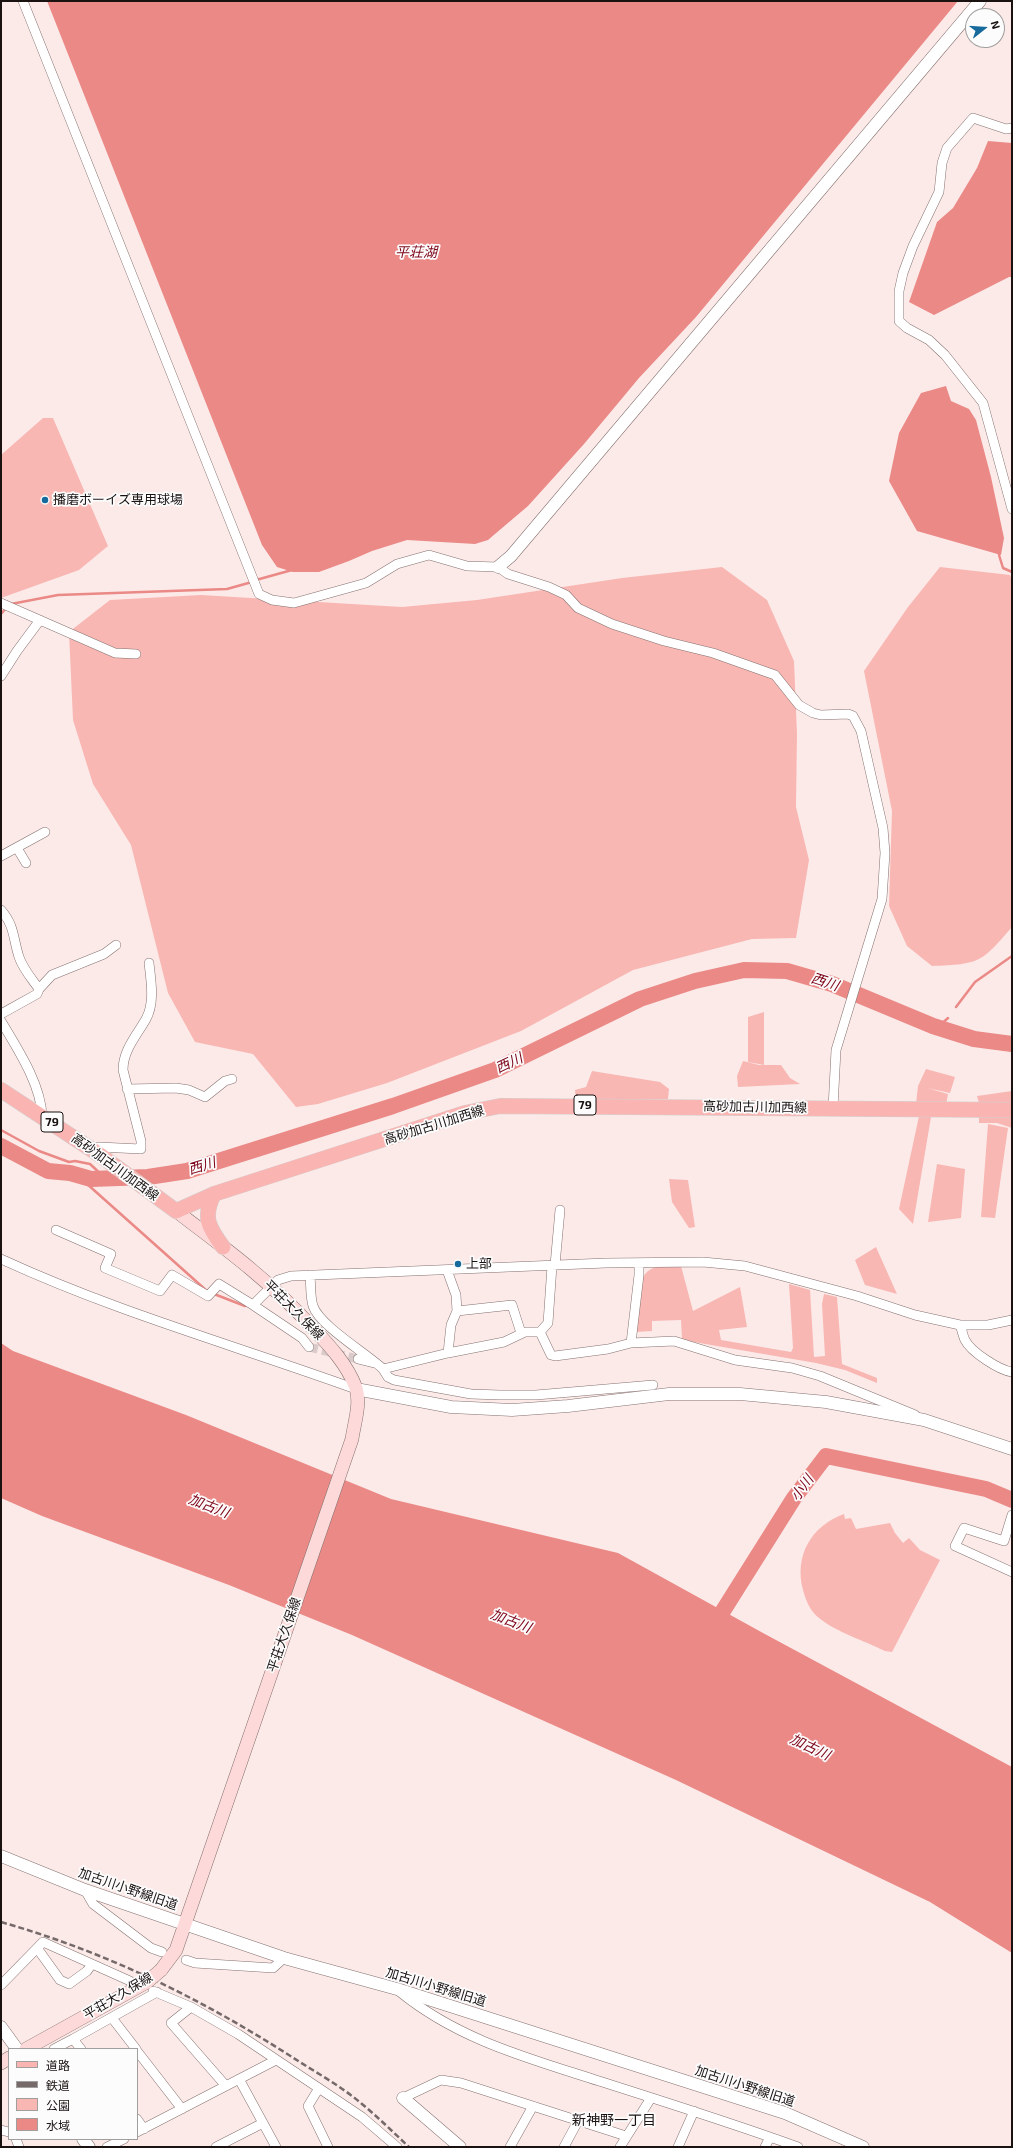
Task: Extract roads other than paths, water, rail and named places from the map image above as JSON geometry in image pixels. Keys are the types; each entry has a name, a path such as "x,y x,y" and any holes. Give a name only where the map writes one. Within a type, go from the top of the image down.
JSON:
{"main road":[{"name":"高砂加古川加西線","path":"1,1090 98,1154 176,1211 214,1194 465,1113 500,1106 1012,1110"},
{"path":"214,1194 210,1203 207,1220 214,1235 223,1247"},
{"name":"平荘大久保線","path":"28,2048 152,1988 161,1970 176,1950 352,1439 357,1412 357,1392 334,1350 273,1286 176,1211"}],"street":[{"path":"23,1 259,594 272,600 294,603 366,583 397,564 429,555 467,566 498,567 508,574 560,592 566,595 578,608 612,624 713,653 775,675 799,705 813,713 853,716 865,742 883,828 885,854 882,899 836,1050 832,1108"},
{"path":"498,567 517,550 980,1"},
{"path":"1012,128 1006,129 973,118 946,148 942,163 939,192 913,246 903,273 899,291 900,321 907,328 929,340 945,355 983,403 1012,509"},
{"path":"1,603 116,653 136,654"},
{"path":"1,676 40,620"},
{"path":"1,856 45,832"},
{"path":"18,848 26,863"},
{"path":"1,910 15,935 19,956 24,968 40,989"},
{"path":"1,1014 37,994 52,976 104,954 116,945"},
{"path":"98,1154 99,1146 141,1149 141,1141 127,1089 123,1062 138,1029 146,1018 152,986 149,963"},
{"path":"1,1021 19,1050 40,1098 42,1116"},
{"path":"127,1089 176,1088 189,1090 205,1097 225,1081 232,1079"},
{"path":"358,1360 380,1366 504,1342 521,1333 540,1332 548,1324 560,1210"},
{"path":"56,1230 111,1254 105,1268 160,1291 172,1275 208,1296 219,1284 302,1338 309,1347"},
{"path":"1,1259 103,1303 172,1327 260,1354 357,1392 451,1407 496,1410 568,1406 669,1394 740,1394 826,1402 924,1420 1012,1449"},
{"path":"253,1305 278,1280 284,1277 554,1266 703,1262 745,1266 857,1296 915,1315 960,1325 988,1325 1012,1320"},
{"path":"631,1343 639,1264"},
{"path":"447,1270 456,1295 457,1311 451,1325 448,1353"},
{"path":"310,1275 313,1306 319,1316 328,1326 380,1366 388,1377 394,1380 471,1394 536,1396 653,1385"},
{"path":"457,1311 512,1305 521,1333"},
{"path":"960,1325 966,1341 976,1352 989,1361 1012,1372"},
{"path":"540,1332 551,1355 555,1356 608,1349 631,1343 674,1341 735,1360 792,1368 826,1378 903,1409 924,1420"},
{"path":"1010,1520 1004,1541 964,1528 955,1546 1012,1572"},
{"name":"加古川小野線旧道","path":"1,1856 85,1890 187,1918 284,1958 397,1989 785,2112 863,2147"},
{"path":"85,1890 93,1904 151,1948 162,1952"},
{"path":"40,1945 92,1964 130,1981"},
{"path":"40,1945 60,1980 69,1984 87,1971 92,1964"},
{"path":"1,1985 40,1945"},
{"path":"186,1960 195,1963 273,1968 284,1958"},
{"path":"56,2048 112,2018 152,1988 238,2034 362,2117 397,2147"},
{"path":"397,1989 417,2006 494,2047 694,2111 798,2147"},
{"path":"191,2008 171,2023 226,2086"},
{"path":"112,2018 134,2048"},
{"path":"1,2027 16,2048"},
{"path":"73,2039 80,2048"},
{"path":"138,2053 182,2109"},
{"path":"141,2130 276,2060"},
{"path":"239,2079 276,2147"},
{"path":"460,2147 403,2098 441,2080 461,2083 626,2136"},
{"path":"319,2088 308,2106 328,2147"},
{"path":"620,2147 651,2098"},
{"path":"510,2147 533,2106"},
{"path":"678,2147 694,2111"},
{"path":"564,2147 578,2121"},
{"path":"221,2146 263,2123"},
{"path":"765,2147 770,2137"},
{"path":"108,2147 122,2140"}],"water":[{"name":"平荘湖","path":"47,1 958,1 696,317 639,378 584,444 528,506 488,540 475,544 407,540 372,551 319,572 293,572 277,567 262,545"},
{"path":"988,141 1012,143 1012,277 1009,277 934,315 909,302 937,222 953,208 977,168"},
{"path":"946,386 951,401 969,409 976,420 991,477 1004,538 1001,555 917,531 889,481 899,433 921,393"},
{"name":"加古川","path":"1,1343 13,1351 186,1415 391,1499 618,1553 1012,1767 1012,1953 930,1902 676,1780 352,1635 229,1585 42,1516 1,1498"}],"waterway":[{"path":"999,555 1003,568 1012,572"},
{"path":"256,580 292,570"},
{"path":"11,604 58,595 227,589 252,582"},
{"path":"1,614 7,607"},
{"path":"956,1007 975,982 1012,956"},
{"name":"西川","path":"1,1146 48,1171 70,1173 91,1179 148,1177 187,1171 393,1106 495,1070 640,999 695,981 744,970 787,971 832,984 933,1026 974,1039 1012,1044"},
{"path":"938,1027 948,1018"},
{"path":"1,1130 39,1151 69,1162 75,1161 90,1164 105,1178"},
{"path":"77,1175 207,1291"},
{"path":"214,1294 245,1306"},
{"name":"小川","path":"711,1630 794,1498 826,1456 986,1489 1012,1500"}],"tunnel":[{"path":"309,1347 358,1359"}],"railway":[{"path":"1,1922 78,1947 115,1962 187,1996 222,2015 328,2079 354,2097 409,2147"}],"place":[{"name":"播磨ボーイズ専用球場","path":"45,500"},
{"name":"上部","path":"458,1264"}],"district":[{"name":"新神野一丁目","path":"614,2120"}]}
